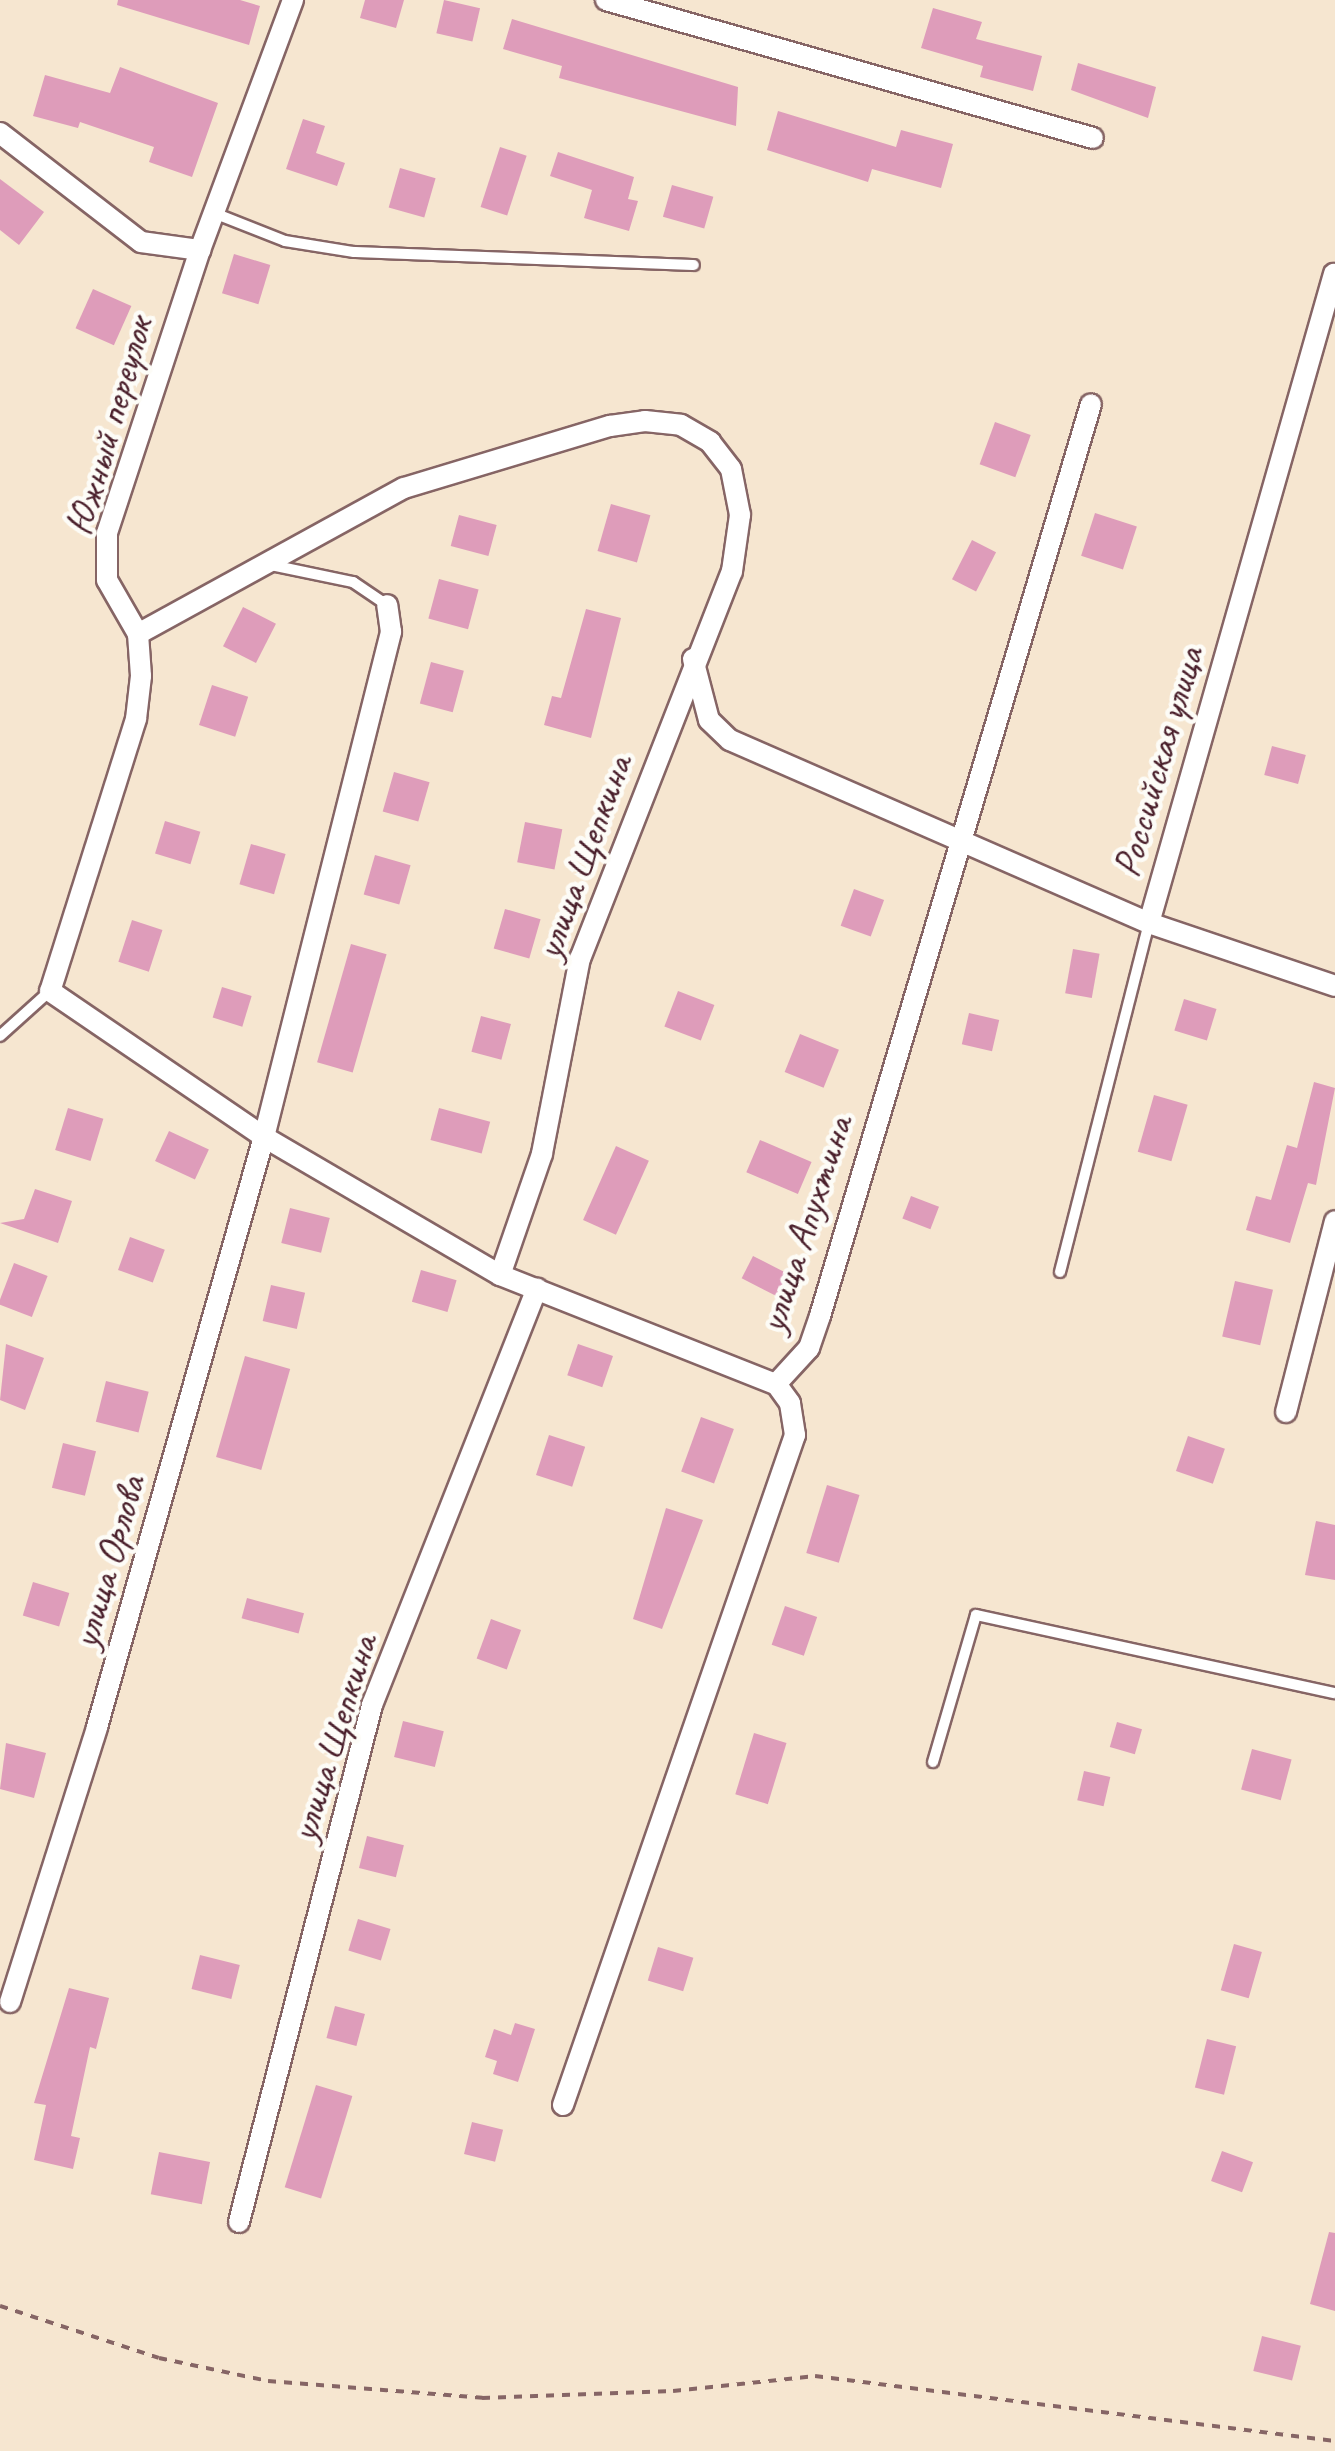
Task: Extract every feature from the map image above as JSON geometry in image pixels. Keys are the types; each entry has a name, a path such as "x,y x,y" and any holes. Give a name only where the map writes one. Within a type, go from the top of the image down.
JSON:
{"street":[{"name":"Южный переулок","path":"138,634 107,580 107,533 200,250 293,0"},
{"path":"606,0 1093,138"},
{"path":"0,133 141,242 200,250"},
{"name":"Российская улица","path":"1149,923 1334,274"},
{"name":"улица Апухтина","path":"564,2105 796,1434 790,1403 776,1384 809,1348 820,1316 958,840 1091,404"},
{"name":"улица Щепкина","path":"265,564 404,488 610,426 645,420 681,426 710,442 730,469 740,515 732,571 693,659 580,958 542,1154 500,1276"},
{"path":"265,564 138,634 136,719 50,990 264,1137 500,1276 776,1384"},
{"name":"улица Орлова","path":"10,2002 97,1727 264,1137 391,632 387,606"},
{"path":"693,659 709,720 730,740 1149,923 1335,986"},
{"path":"1286,1412 1335,1221"},
{"name":"улица Щепкина","path":"239,2222 372,1705 537,1288"}],"lane":[{"path":"213,213 285,242 354,252 694,265"},
{"path":"265,564 352,582 387,606"},
{"name":"Российская улица","path":"1060,1272 1149,923"},
{"path":"0,1036 50,990"},
{"path":"933,1762 976,1615 1335,1693"}],"path":[{"path":"0,2306 159,2358 268,2381 482,2398 673,2391 814,2376 1335,2441"}],"building":[{"path":"118,0 240,0 260,6 249,45 117,5"},
{"path":"365,0 404,0 396,28 360,18"},
{"path":"444,0 480,8 472,41 436,33"},
{"path":"933,8 982,22 976,39 1042,56 1033,91 980,77 983,66 921,48"},
{"path":"512,19 738,87 736,126 559,78 562,66 503,49"},
{"path":"1078,63 1156,87 1148,118 1071,90"},
{"path":"120,67 218,103 192,177 149,162 154,147 80,122 78,128 33,116 45,75 110,93"},
{"path":"778,111 896,147 901,130 953,144 941,188 872,169 868,182 767,150"},
{"path":"303,119 325,126 316,153 345,163 337,186 286,169"},
{"path":"500,147 527,156 507,216 481,207"},
{"path":"558,152 634,177 628,199 638,201 629,231 584,218 592,190 550,176"},
{"path":"400,168 436,178 424,218 389,207"},
{"path":"0,179 44,212 19,245 0,230"},
{"path":"672,185 713,197 704,229 663,217"},
{"path":"234,254 270,265 258,304 222,293"},
{"path":"93,289 131,306 114,345 76,328"},
{"path":"995,422 1031,435 1015,477 980,464"},
{"path":"611,504 650,515 637,562 597,551"},
{"path":"1095,513 1137,527 1123,569 1081,556"},
{"path":"459,515 497,525 488,556 451,546"},
{"path":"972,540 996,552 976,591 952,579"},
{"path":"439,579 479,590 468,629 428,619"},
{"path":"243,607 276,624 256,663 223,646"},
{"path":"586,609 621,618 591,738 544,725 552,696 561,698"},
{"path":"431,662 464,671 453,712 420,704"},
{"path":"212,685 248,697 235,737 199,725"},
{"path":"1272,746 1306,755 1298,784 1264,775"},
{"path":"394,772 430,782 418,822 383,811"},
{"path":"165,821 200,832 190,864 155,854"},
{"path":"525,822 562,829 554,869 517,862"},
{"path":"251,844 286,854 274,894 239,884"},
{"path":"375,855 411,865 399,905 364,894"},
{"path":"854,889 884,900 871,937 841,926"},
{"path":"505,909 541,919 529,959 494,948"},
{"path":"132,920 162,930 149,972 118,962"},
{"path":"351,944 387,954 353,1072 317,1062"},
{"path":"1073,949 1100,954 1092,998 1065,993"},
{"path":"222,987 252,996 242,1027 213,1018"},
{"path":"678,991 714,1005 701,1040 664,1026"},
{"path":"1184,999 1217,1009 1207,1040 1174,1031"},
{"path":"969,1013 999,1020 992,1051 962,1044"},
{"path":"481,1016 511,1024 501,1060 471,1052"},
{"path":"800,1034 839,1050 824,1088 785,1072"},
{"path":"1314,1082 1335,1088 1316,1185 1308,1183 1290,1243 1246,1230 1256,1196 1271,1200 1287,1145 1297,1148"},
{"path":"1154,1095 1188,1105 1171,1161 1138,1152"},
{"path":"68,1108 103,1119 91,1161 55,1150"},
{"path":"439,1108 490,1122 482,1154 430,1140"},
{"path":"169,1131 209,1150 195,1180 155,1161"},
{"path":"760,1140 812,1162 798,1194 746,1172"},
{"path":"616,1146 649,1161 616,1235 583,1220"},
{"path":"35,1189 72,1201 58,1243 0,1223 24,1219"},
{"path":"911,1196 939,1207 930,1229 902,1218"},
{"path":"290,1208 330,1218 321,1253 281,1243"},
{"path":"130,1237 165,1250 153,1283 118,1270"},
{"path":"753,1256 793,1276 782,1299 742,1278"},
{"path":"14,1263 48,1276 32,1317 0,1305"},
{"path":"421,1270 457,1280 447,1312 412,1302"},
{"path":"1235,1281 1273,1290 1260,1345 1222,1337"},
{"path":"271,1285 305,1293 297,1329 263,1321"},
{"path":"6,1344 44,1358 25,1410 0,1400"},
{"path":"578,1344 613,1356 602,1387 567,1375"},
{"path":"245,1356 290,1369 261,1470 216,1457"},
{"path":"106,1381 149,1392 139,1432 96,1422"},
{"path":"701,1417 734,1429 714,1483 681,1472"},
{"path":"549,1435 585,1447 572,1487 536,1475"},
{"path":"1188,1436 1225,1449 1213,1484 1176,1471"},
{"path":"63,1443 96,1451 85,1496 52,1488"},
{"path":"827,1485 860,1495 839,1563 806,1553"},
{"path":"666,1508 703,1520 662,1629 633,1619"},
{"path":"1316,1521 1335,1525 1335,1580 1305,1575"},
{"path":"33,1582 69,1593 59,1627 23,1615"},
{"path":"247,1598 304,1613 299,1634 242,1618"},
{"path":"785,1606 817,1617 804,1656 772,1645"},
{"path":"491,1619 521,1630 507,1669 477,1658"},
{"path":"403,1721 444,1731 435,1767 394,1757"},
{"path":"1117,1722 1142,1729 1135,1754 1110,1747"},
{"path":"754,1733 787,1743 768,1804 735,1794"},
{"path":"6,1743 46,1753 34,1798 0,1789"},
{"path":"1252,1749 1292,1760 1281,1800 1241,1790"},
{"path":"1084,1771 1110,1777 1104,1806 1077,1800"},
{"path":"367,1836 404,1845 396,1877 359,1868"},
{"path":"358,1919 391,1929 381,1960 348,1951"},
{"path":"1234,1944 1262,1952 1249,1998 1221,1990"},
{"path":"658,1947 693,1958 683,1991 648,1980"},
{"path":"200,1955 240,1965 231,1999 192,1989"},
{"path":"69,1988 109,1998 96,2049 90,2047 71,2136 80,2138 73,2169 34,2160 46,2105 34,2103"},
{"path":"335,2006 365,2014 356,2046 326,2038"},
{"path":"515,2023 535,2029 518,2082 493,2074 497,2061 485,2057 494,2029 511,2035"},
{"path":"1207,2039 1236,2046 1224,2095 1195,2088"},
{"path":"316,2085 352,2096 321,2198 285,2187"},
{"path":"472,2122 503,2130 495,2162 464,2154"},
{"path":"1222,2151 1253,2162 1242,2192 1211,2181"},
{"path":"159,2152 210,2162 202,2204 151,2194"},
{"path":"1329,2232 1335,2233 1335,2311 1310,2304"},
{"path":"1262,2336 1301,2346 1292,2381 1253,2371"}]}
